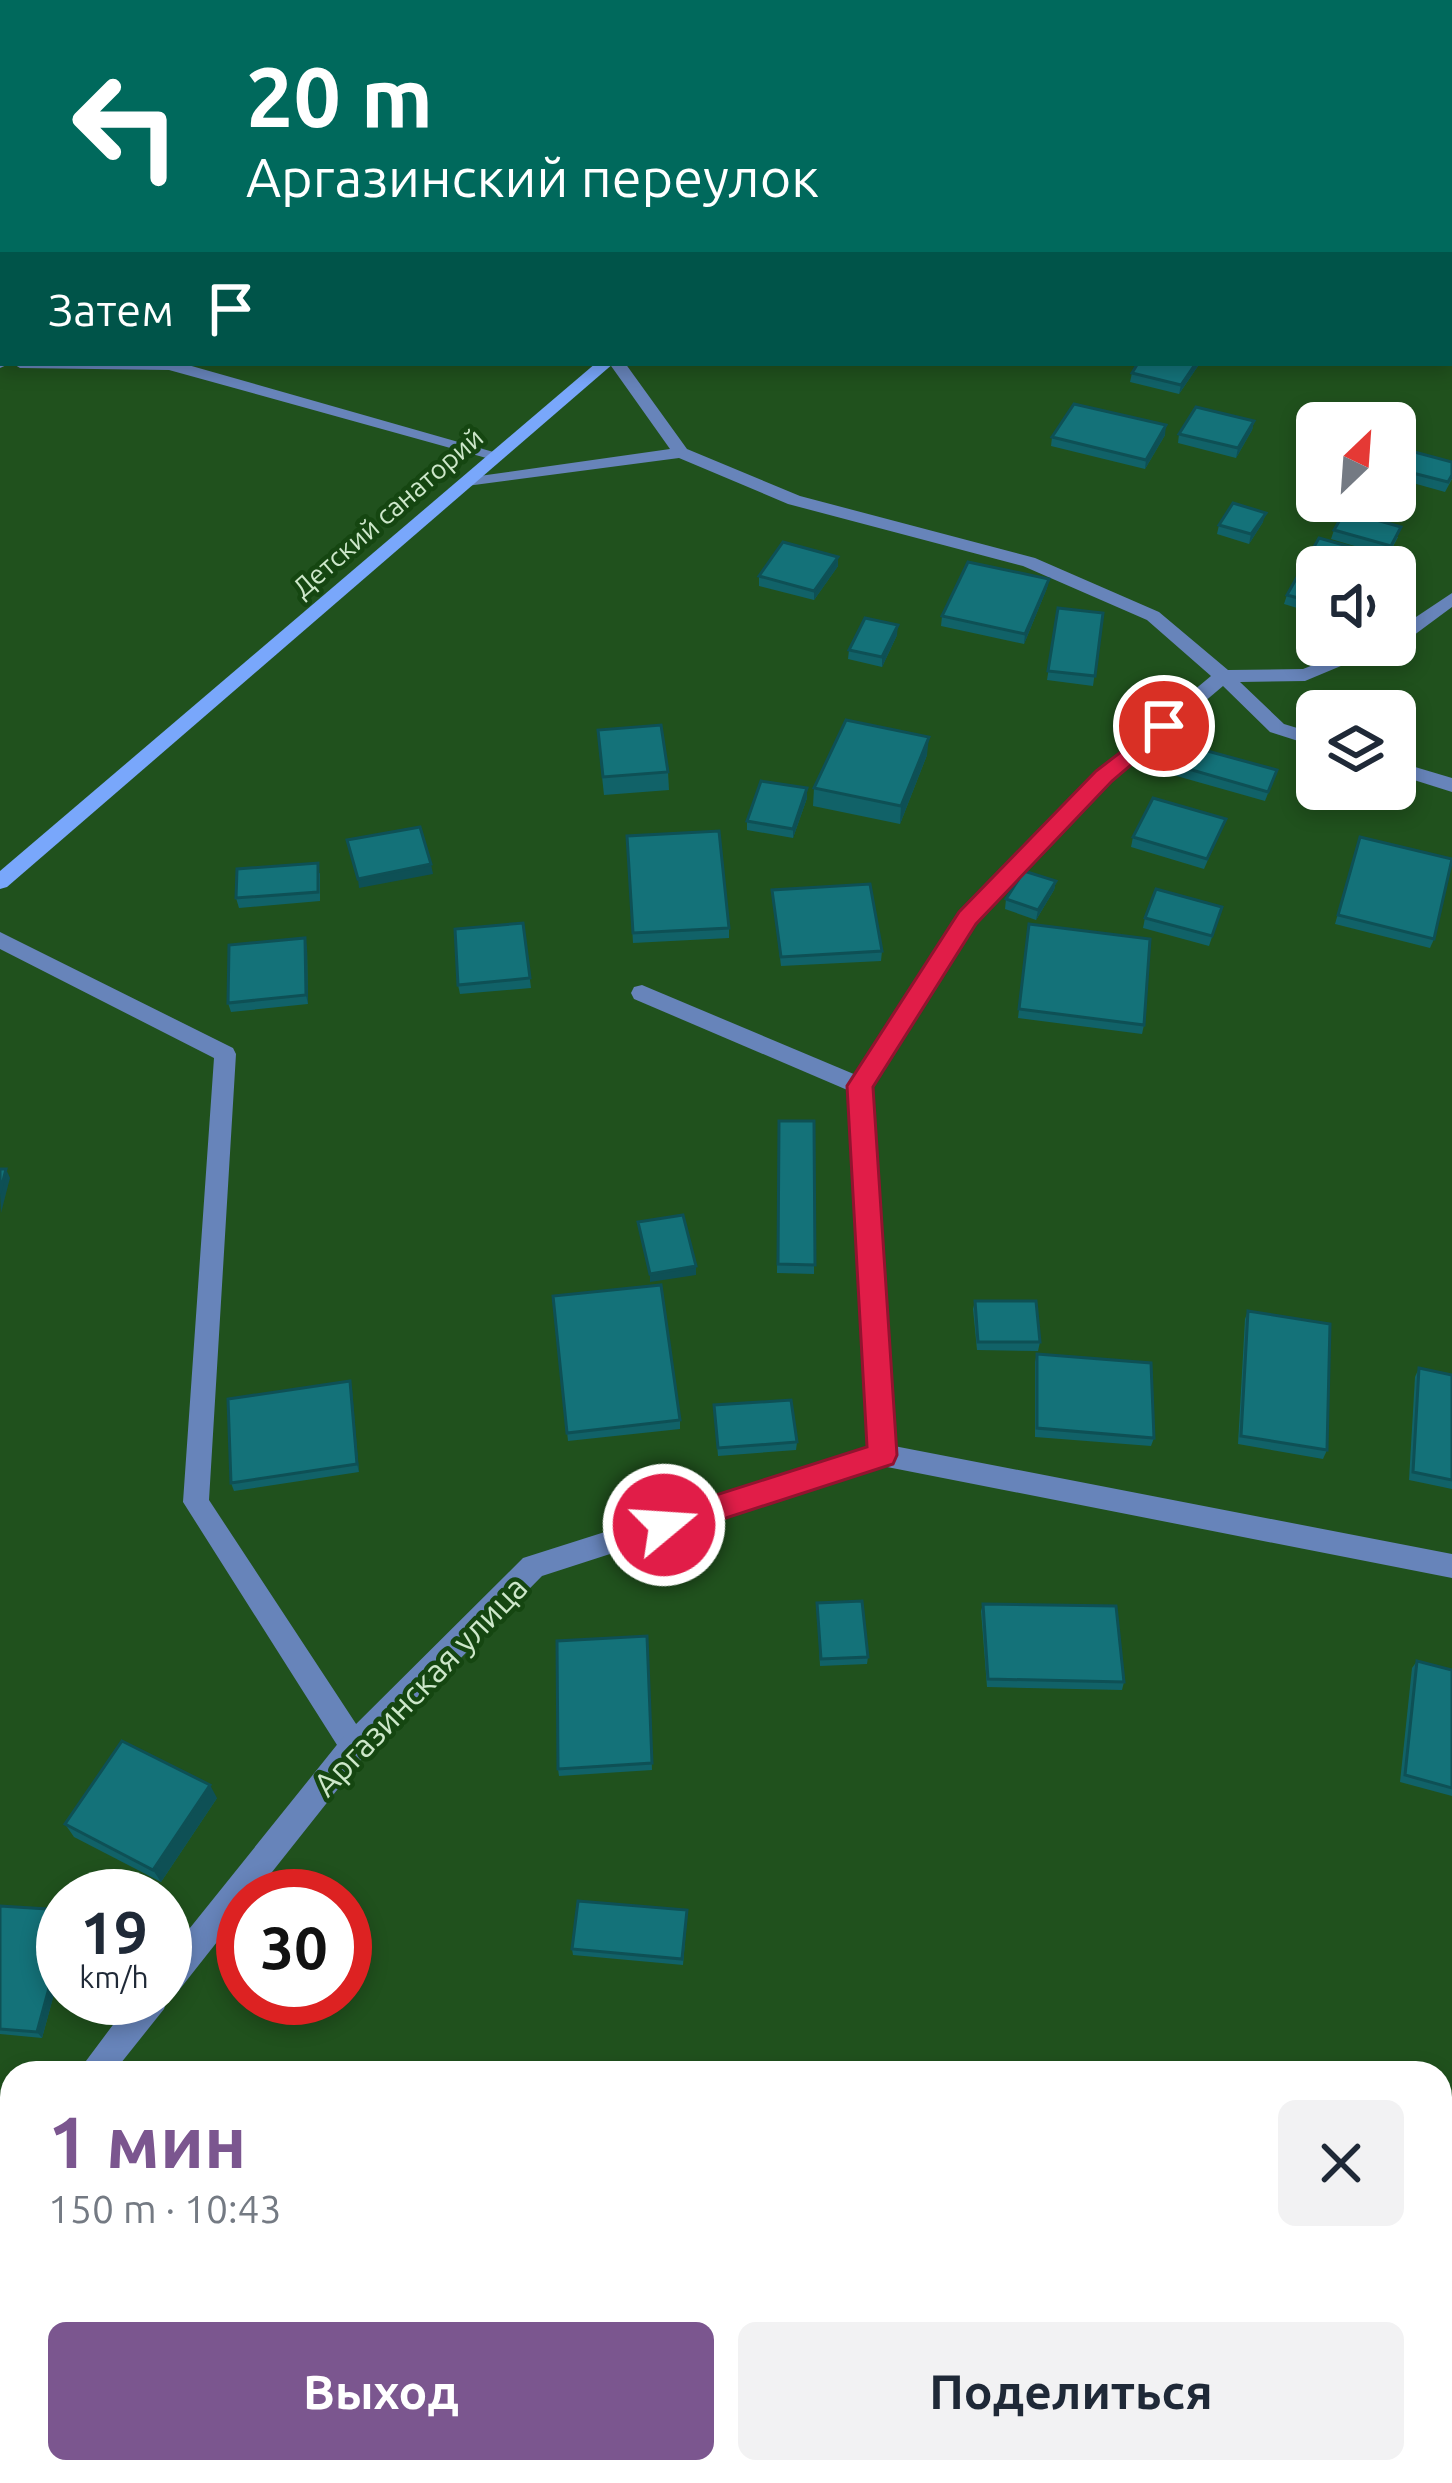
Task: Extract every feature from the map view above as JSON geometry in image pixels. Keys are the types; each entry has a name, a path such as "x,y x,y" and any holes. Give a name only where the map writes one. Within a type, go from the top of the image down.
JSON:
{"main road":[{"name":"Детский санаторий","path":"0,882 602,366"}],"street":[{"path":"174,366 496,455"},
{"path":"618,366 681,453"},
{"path":"465,483 681,453 794,500 1029,562 1153,616 1277,728 1296,734"},
{"path":"1416,625 1452,598"},
{"path":"883,1455 860,1086 968,918 1104,776 1223,676 1305,675 1328,666"},
{"path":"1416,773 1452,785"},
{"path":"0,940 225,1054 196,1502 354,1746"},
{"path":"642,993 860,1086"},
{"name":"Аргазинская улица","path":"192,1949 354,1746 533,1567 883,1455 1452,1566"},
{"path":"103,2061 131,2025"}],"building":[{"path":"1136,366 1194,366 1181,385 1132,373"},
{"path":"1074,404 1166,425 1146,460 1052,437"},
{"path":"1196,407 1254,421 1238,448 1179,434"},
{"path":"1416,452 1452,462 1448,482 1416,474"},
{"path":"1233,503 1266,513 1251,534 1219,525"},
{"path":"1339,522 1401,527 1391,546 1334,530"},
{"path":"1319,538 1347,546 1315,546"},
{"path":"783,542 838,557 814,591 759,576"},
{"path":"968,562 1049,579 1025,634 942,616"},
{"path":"1058,608 1103,613 1095,676 1048,671"},
{"path":"865,618 898,625 882,657 849,650"},
{"path":"846,720 929,737 901,806 814,788"},
{"path":"661,725 668,772 603,777 598,730"},
{"path":"1178,743 1277,770 1268,792 1168,763"},
{"path":"761,781 807,788 793,829 747,821"},
{"path":"1153,798 1226,819 1207,859 1133,837"},
{"path":"420,827 431,864 358,879 347,840"},
{"path":"719,831 729,928 633,933 627,836"},
{"path":"1360,837 1452,859 1434,939 1338,915"},
{"path":"318,863 318,892 236,898 237,869"},
{"path":"1024,871 1056,881 1038,910 1006,899"},
{"path":"870,884 882,951 781,957 772,890"},
{"path":"1156,889 1222,907 1212,936 1145,918"},
{"path":"523,923 530,978 458,985 455,929"},
{"path":"1029,924 1150,939 1144,1025 1019,1009"},
{"path":"305,938 306,995 228,1003 229,945"},
{"path":"779,1121 814,1121 815,1265 778,1264"},
{"path":"683,1215 696,1266 650,1274 638,1222"},
{"path":"661,1285 680,1420 567,1433 553,1296"},
{"path":"975,1301 1036,1301 1040,1342 978,1342"},
{"path":"1248,1311 1330,1324 1327,1450 1241,1436"},
{"path":"1037,1354 1151,1363 1154,1438 1037,1428"},
{"path":"1419,1368 1452,1375 1452,1480 1413,1472"},
{"path":"350,1381 357,1464 231,1483 228,1399"},
{"path":"791,1400 797,1442 718,1448 714,1405"},
{"path":"862,1601 868,1657 821,1659 817,1603"},
{"path":"983,1604 1116,1606 1124,1682 988,1679"},
{"path":"647,1636 652,1763 558,1769 557,1641"},
{"path":"1417,1661 1452,1670 1452,1788 1405,1775"},
{"path":"122,1741 210,1785 154,1869 65,1824"},
{"path":"578,1901 687,1910 682,1959 572,1949"},
{"path":"0,1906 36,1908 37,2032 0,2029"}],"route":[{"path":"664,1525 883,1455 860,1086 968,918 1104,776 1164,726"}]}
